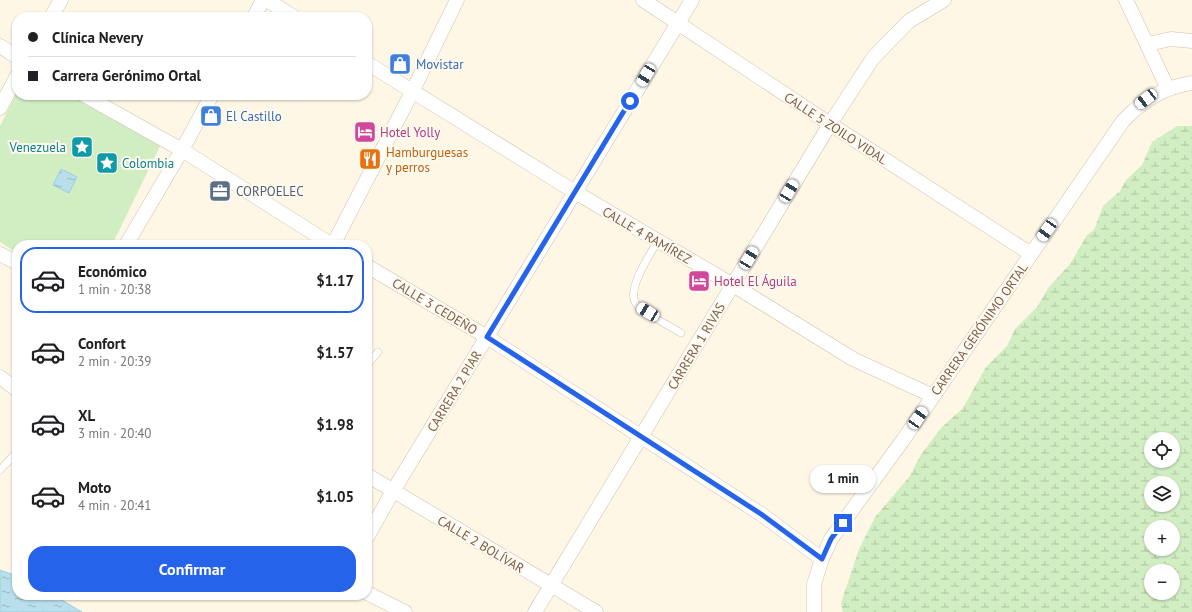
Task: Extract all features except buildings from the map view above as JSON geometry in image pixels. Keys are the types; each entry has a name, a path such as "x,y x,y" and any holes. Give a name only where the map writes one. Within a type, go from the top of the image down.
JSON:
{"street":[{"path":"54,12 61,0"},
{"path":"257,12 263,0"},
{"path":"267,0 286,12"},
{"path":"335,240 412,92 457,0"},
{"name":"CALLE 5 ZOILO VIDAL","path":"643,0 830,124 1031,254"},
{"name":"CARRERA 2 PIAR","path":"372,528 393,491 692,0"},
{"name":"CARRERA 1 RIVAS","path":"535,612 830,124 873,58 909,21 944,0"},
{"path":"1126,0 1148,44 1168,90"},
{"path":"1148,44 1171,39 1192,41"},
{"path":"0,46 12,53"},
{"name":"CALLE 4 RAMÍREZ","path":"372,66 575,192 658,242 733,284 853,359 933,396"},
{"name":"CARRERA GERÓNIMO ORTAL","path":"814,612 814,584 822,559 831,539 933,396 1123,121 1146,99 1180,85 1192,84"},
{"path":"0,108 12,85"},
{"path":"93,100 182,150 324,240"},
{"path":"129,240 182,150 209,100"},
{"path":"0,254 12,260"},
{"name":"CALLE 3 CEDEÑO","path":"372,269 487,337 641,438 761,514 822,559"},
{"path":"0,377 12,386"},
{"name":"CALLE 2 BOLÍVAR","path":"372,478 596,612"},
{"path":"372,596 405,612"}],"lane":[{"path":"658,242 634,286 633,295 636,305 681,333"},
{"path":"372,359 378,352"},
{"path":"0,470 12,457"}],"green space":[{"path":"13,100 97,100 162,142 114,240 12,240 12,250 0,242 0,126"},
{"path":"1177,126 1192,126 1192,612 843,612 841,603 859,549 875,517 910,476 920,456 941,428 963,408 986,367 1007,346 1015,329 1037,307 1049,287 1070,264 1087,235 1094,230 1103,206 1120,191 1126,180 1142,165 1152,142"}],"water":[{"path":"61,169 77,177 69,193 53,185"},
{"path":"0,570 12,574 12,600 62,600 82,612 0,612"}],"place":[{"name":"Movistar","path":"400,64"},
{"name":"El Castillo","path":"211,116"},
{"name":"Hotel Yolly","path":"365,132"},
{"name":"Venezuela","path":"82,147"},
{"name":"Hamburguesas y perros","path":"370,159"},
{"name":"Colombia","path":"107,163"},
{"name":"CORPOELEC","path":"220,191"},
{"name":"Hotel El Águila","path":"699,281"}],"route":[{"path":"630,101 487,337 641,438 761,514 822,559 831,539 843,523"}]}
